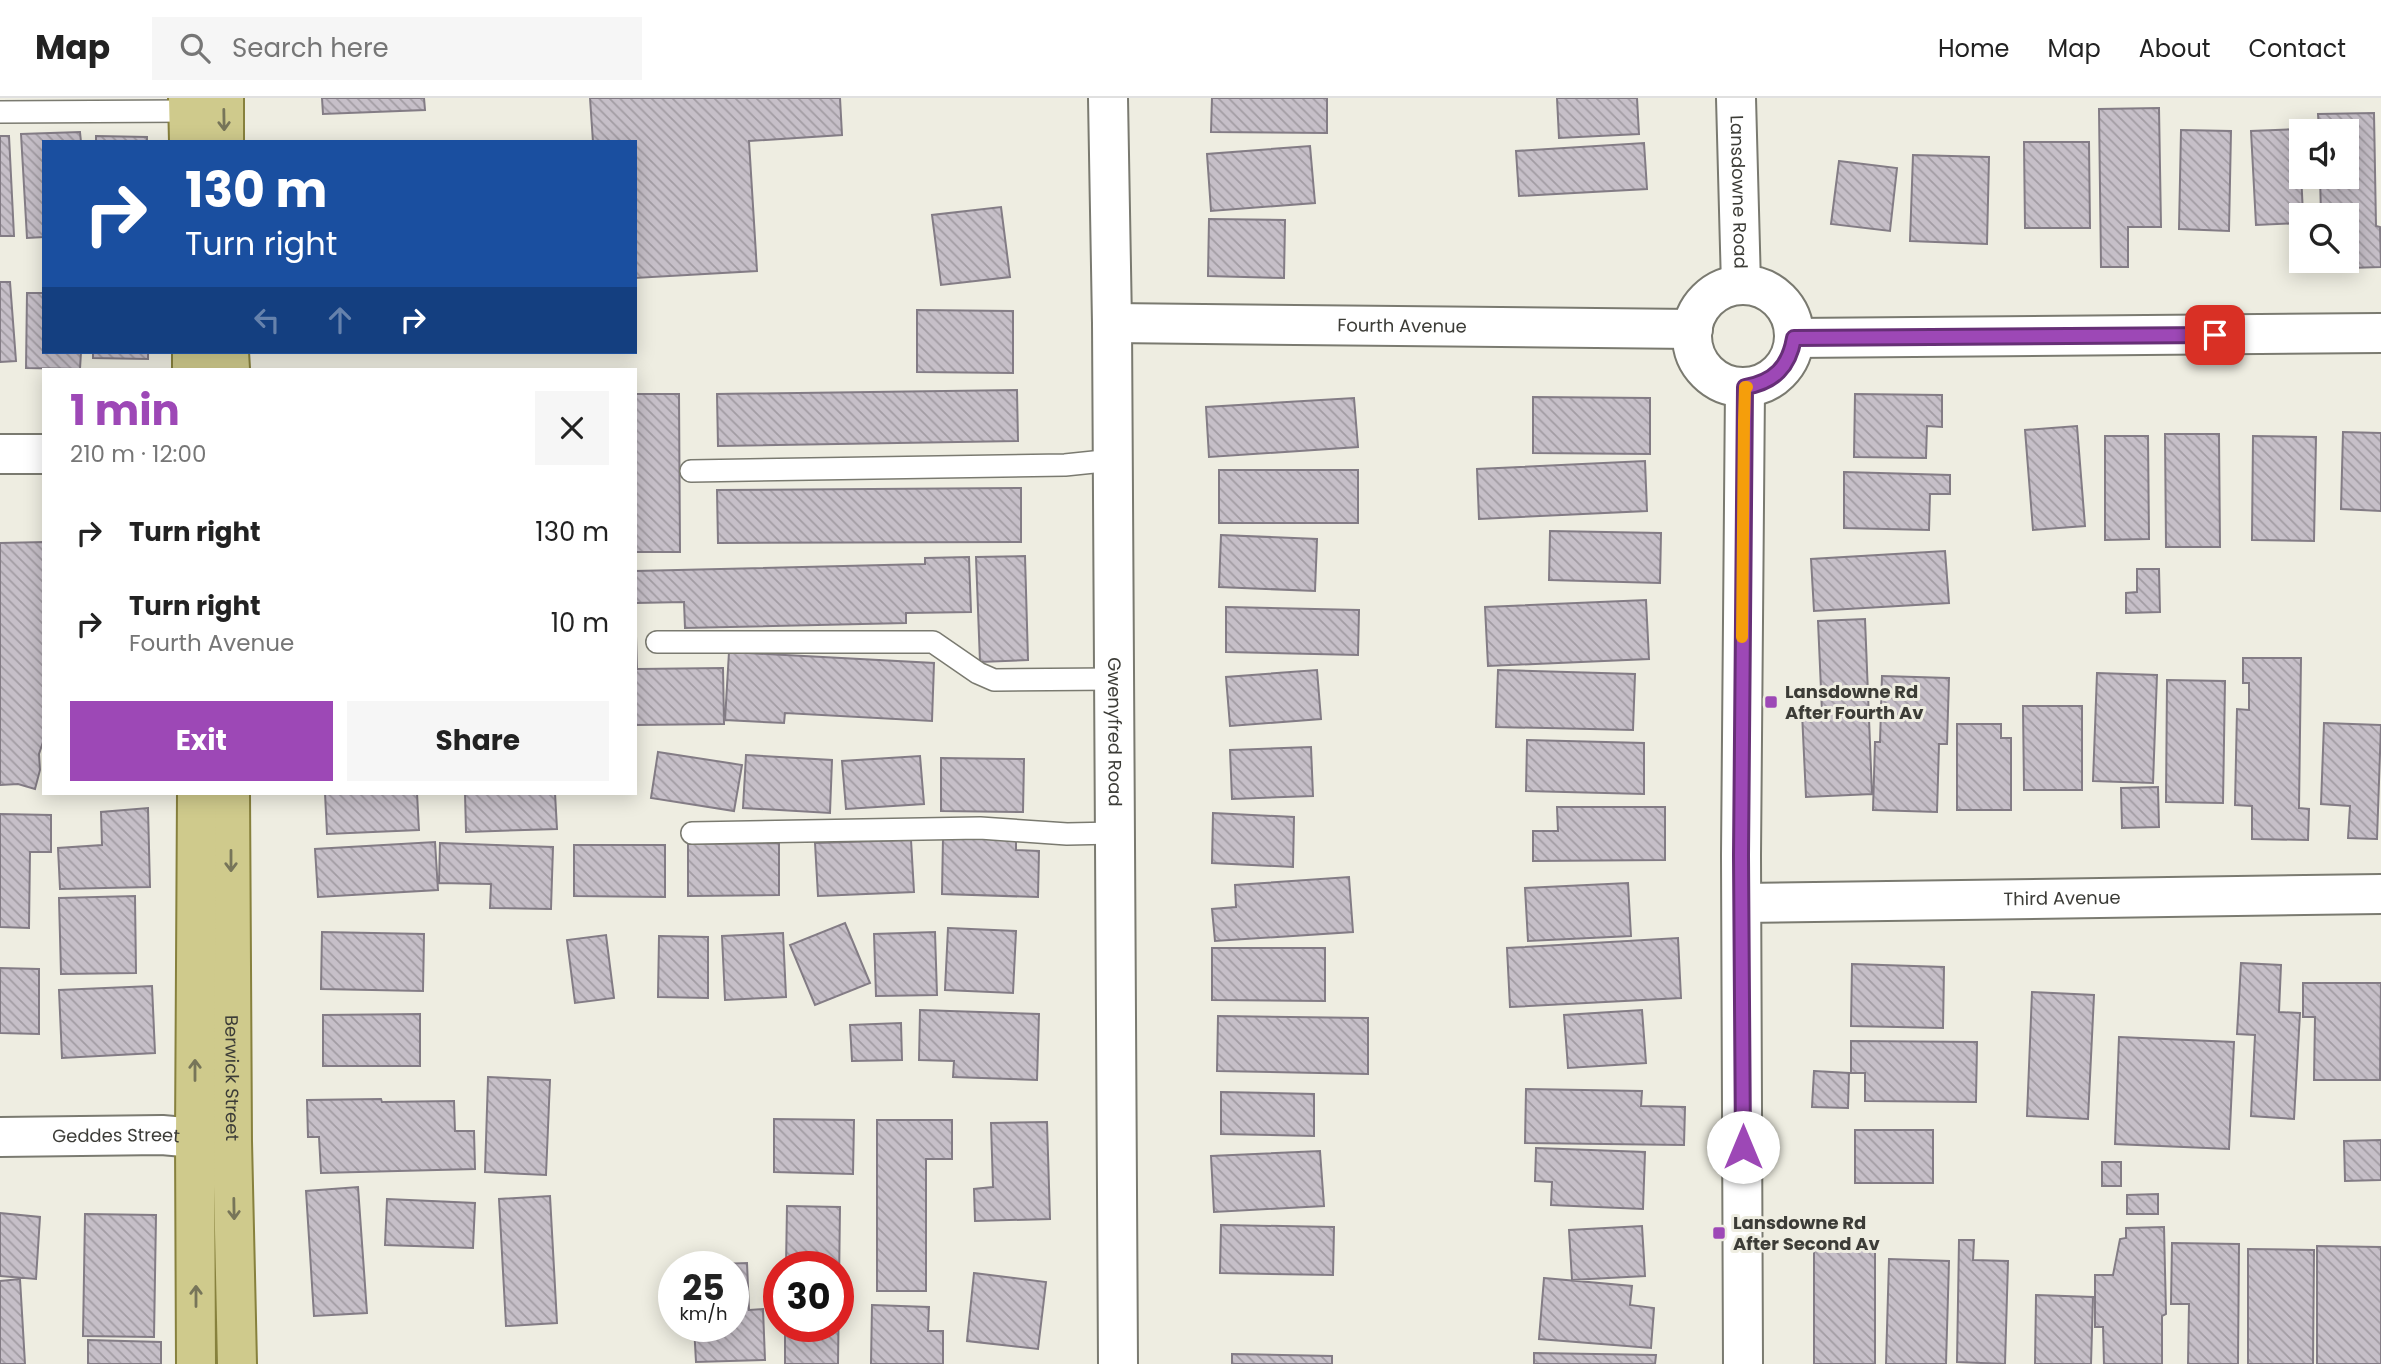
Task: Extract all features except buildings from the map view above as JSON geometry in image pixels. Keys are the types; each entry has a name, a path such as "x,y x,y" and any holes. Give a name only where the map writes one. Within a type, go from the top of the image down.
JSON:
{"main road":[{"path":"224,98 224,140"},
{"name":"Berwick Street","path":"196,1364 197,795"},
{"name":"Berwick Street","path":"230,795 232,1141 237,1364"}],"street":[{"name":"Gwenyfred Road","path":"1108,98 1112,323 1118,1364"},
{"name":"Lansdowne Road","path":"1736,98 1741,285"},
{"path":"1741,285 1773,295 1792,322 1794,338 1784,367 1773,377 1760,384 1730,386 1705,370 1697,358 1693,329 1698,312 1709,298 1723,289 1741,285"},
{"name":"Fourth Avenue","path":"1112,323 1693,329"},
{"path":"1794,338 2381,333"},
{"path":"1743,1364 1745,387"},
{"path":"0,454 42,454"},
{"name":"Third Avenue","path":"1742,903 2381,894"},
{"name":"Geddes Street","path":"0,1137 162,1135 232,1141"}],"lane":[{"path":"0,111 188,117"},
{"path":"691,471 1065,465 1113,460"},
{"path":"657,642 933,642 978,673 994,680 1114,680"},
{"path":"692,833 980,828 1067,834 1115,833"}],"slow traffic":[{"path":"1742,637 1744,421 1747,387"}],"place":[{"name":"Lansdowne Rd After Fourth Av","path":"1771,702"},
{"name":"Lansdowne Rd After Second Av","path":"1719,1233"}],"route":[{"path":"1743,1147 1741,856 1745,387 1760,384 1784,367 1794,338 2215,335"}]}
